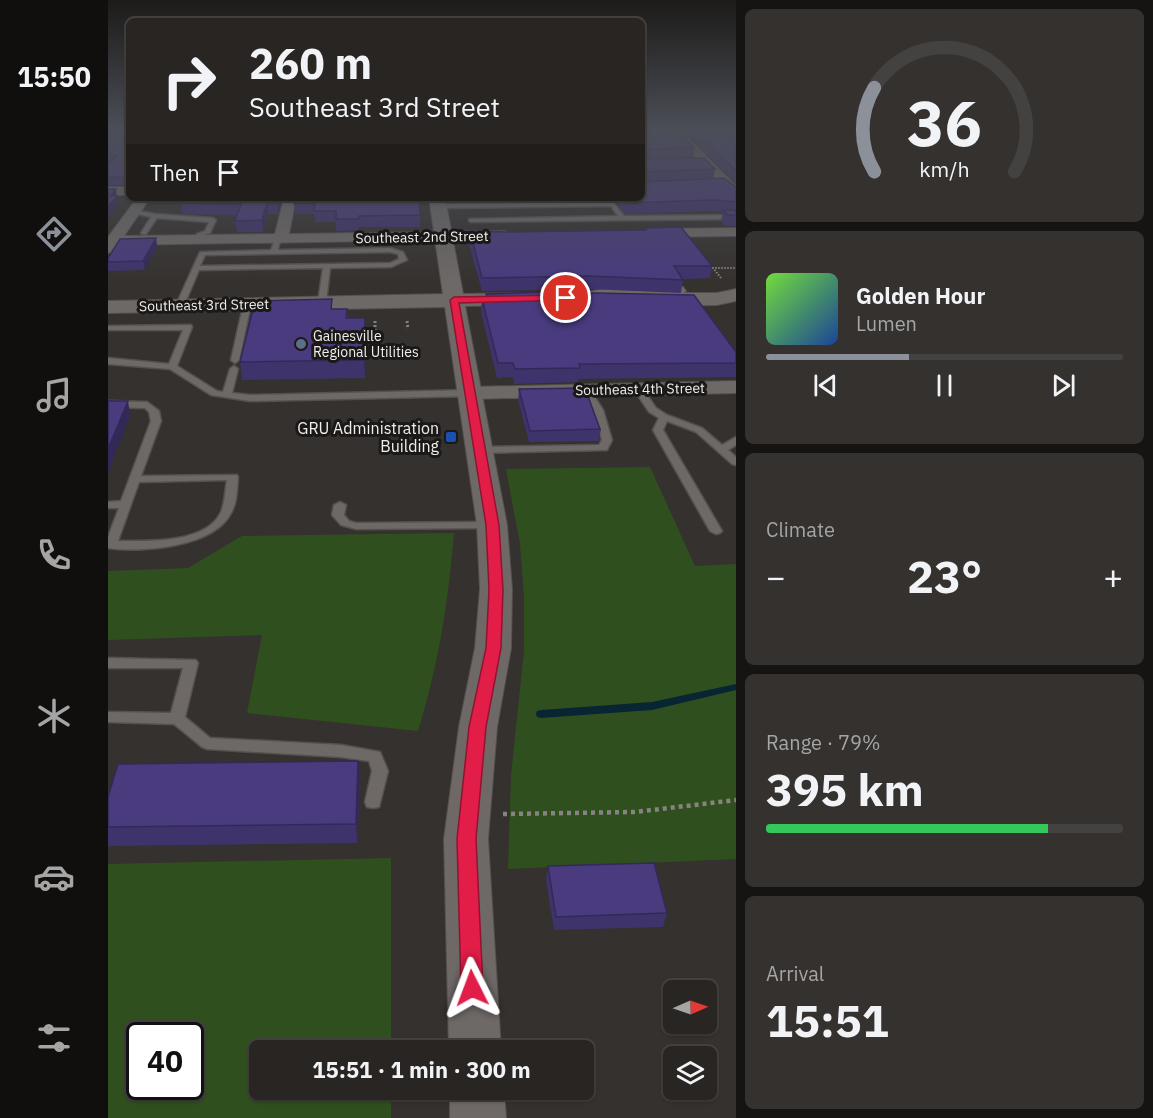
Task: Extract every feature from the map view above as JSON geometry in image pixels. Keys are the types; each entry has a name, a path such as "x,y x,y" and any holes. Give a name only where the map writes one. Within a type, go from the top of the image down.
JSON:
{"street":[{"path":"724,179 736,193"},
{"path":"108,191 126,190"},
{"path":"110,244 142,201"},
{"path":"278,245 289,201"},
{"path":"437,202 492,525 496,590 493,648 478,727 466,839 475,1040"},
{"path":"634,233 685,237 736,232"},
{"name":"Southeast 2nd Street","path":"110,244 198,240 278,245 443,236 526,235"},
{"path":"564,298 620,292 700,290 736,295 717,299 625,300 588,297"},
{"name":"Southeast 3rd Street","path":"108,306 540,298"},
{"name":"Southeast 4th Street","path":"471,393 736,387"},
{"path":"477,1100 478,1118"}],"lane":[{"path":"437,202 613,204 622,218"},
{"path":"134,212 155,216 213,220 208,232 200,234 198,240"},
{"path":"144,233 155,216"},
{"path":"471,220 736,217"},
{"path":"180,305 202,253 278,245 390,250 399,252 403,256 401,263 391,266 196,268"},
{"path":"322,302 327,267"},
{"path":"227,394 247,304"},
{"path":"108,328 188,327 172,367"},
{"path":"108,361 172,367 214,393 250,398 471,393"},
{"path":"638,388 652,410 699,430 736,462"},
{"path":"480,450 603,448 607,440 598,410 586,390"},
{"path":"108,404 147,405 154,411 156,421 110,545 179,542 209,530 219,524 226,513 234,477 135,479"},
{"path":"664,417 658,430 716,531"},
{"path":"722,450 736,440"},
{"path":"108,505 126,504"},
{"path":"340,505 338,515 345,523 356,526 492,525"},
{"path":"108,663 191,663 177,719"},
{"path":"108,717 177,719 207,743 341,751 375,756 380,771 373,802"}],"path":[{"path":"723,280 713,268 736,268"},
{"path":"500,814 635,812 736,800"}],"green space":[{"path":"650,467 695,566 736,564 736,859 508,869 511,775 524,651 524,596 520,544 506,469"},
{"path":"454,533 442,633 418,731 247,713 262,635 108,640 108,571 188,568 242,536"},
{"path":"391,858 391,1040 249,1040 249,1100 391,1100 391,1118 108,1118 108,864"}],"building":[{"path":"726,179 736,187 736,202 714,200 626,203 625,201 645,201 645,182"},
{"path":"108,189 116,189 110,196 117,196 108,207"},
{"path":"182,201 277,201 277,203 267,203 262,220 235,221 241,204 181,203"},
{"path":"294,201 419,201 420,215 359,216 359,219 336,219 336,211 314,211 315,203 294,203"},
{"path":"723,210 736,210 736,215 728,215"},
{"path":"681,227 712,266 674,266 683,280 589,276 482,278 470,231 646,230 644,228"},
{"path":"156,238 143,261 108,262 108,258 120,239"},
{"path":"544,292 694,295 736,352 736,363 579,364 580,368 515,369 513,363 498,363 482,299 488,299 486,294"},
{"path":"332,299 331,309 347,309 346,318 365,318 364,360 240,362 255,301"},
{"path":"585,388 600,429 530,431 519,389"},
{"path":"108,401 128,401 108,449"},
{"path":"358,761 356,824 108,827 108,797 118,764"},
{"path":"654,863 667,913 556,917 548,866"}],"waterway":[{"path":"541,714 652,706 736,687"}],"place":[{"name":"Gainesville Regional Utilities","path":"301,344"},
{"name":"GRU Administration Building","path":"451,437"}],"route":[{"path":"472,988 466,839 478,727 493,648 496,590 492,525 454,300 566,298"}]}
